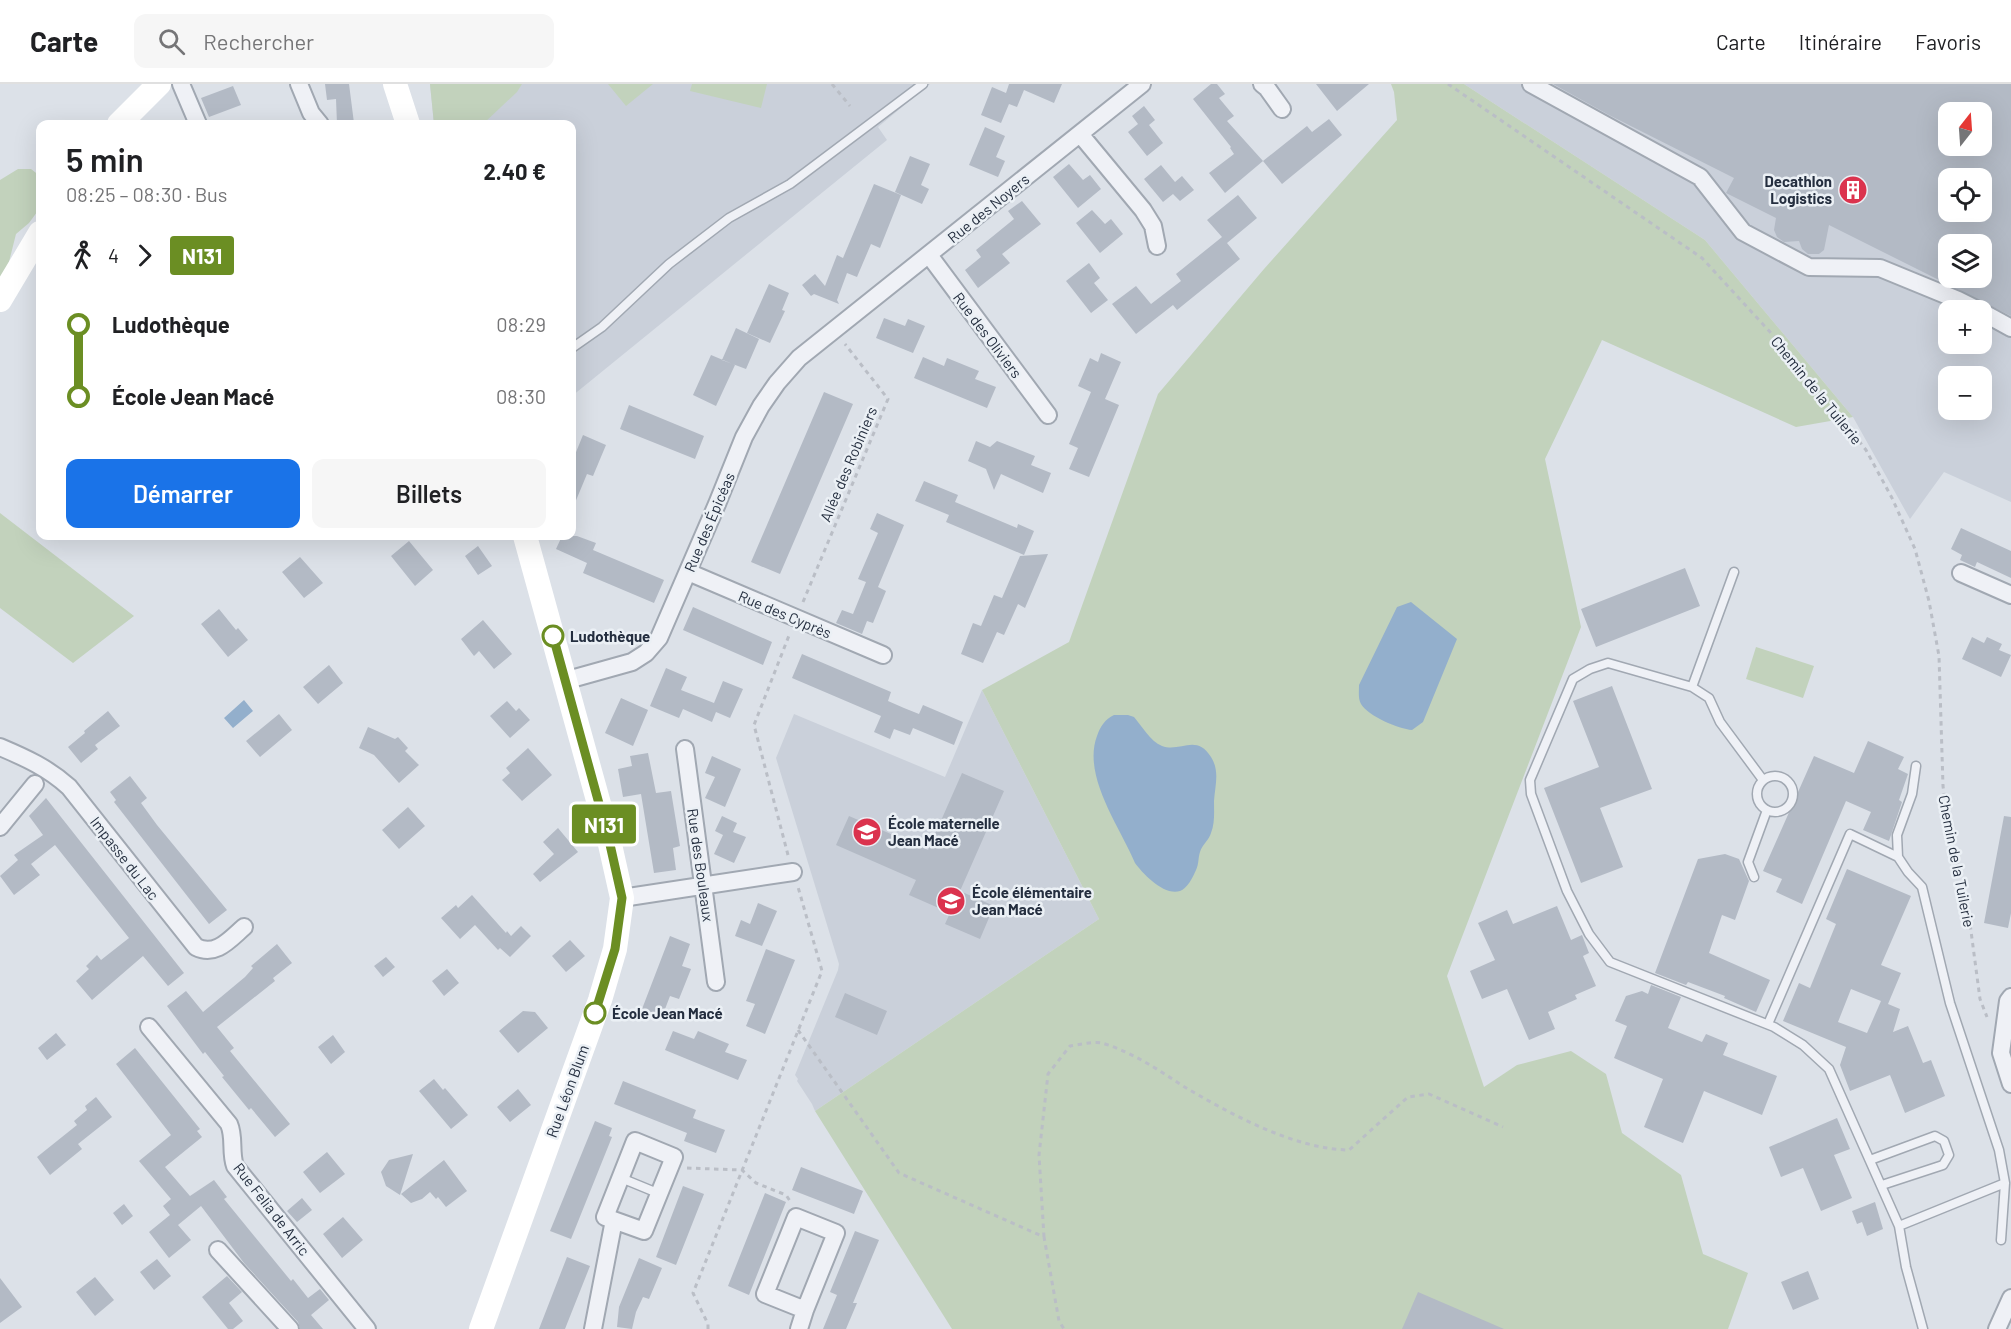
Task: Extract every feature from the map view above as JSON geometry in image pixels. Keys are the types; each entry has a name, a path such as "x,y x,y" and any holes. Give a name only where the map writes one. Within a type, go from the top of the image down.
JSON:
{"main road":[{"path":"123,120 159,84"},
{"path":"395,84 409,120"},
{"path":"410,84 411,120"},
{"path":"0,300 36,240"},
{"name":"Rue Léon Blum","path":"481,1329 600,1000 615,949 622,898 609,840 526,540"}],"street":[{"path":"181,84 196,120"},
{"path":"299,84 311,113 317,120"},
{"name":"Rue des Noyers","path":"835,331 1142,84"},
{"path":"1262,84 1282,109"},
{"path":"1531,84 1700,177 1743,232 1809,267 1880,268 1958,300"},
{"path":"1080,134 1143,210 1153,226 1157,246"},
{"name":"Rue des Oliviers","path":"929,255 1048,415"},
{"path":"1992,318 2011,328"},
{"name":"Rue des Épicéas","path":"564,681 632,663 646,653 659,638 744,437 761,406 777,383 800,358 835,331"},
{"name":"Rue des Cyprès","path":"688,572 882,655"},
{"path":"1961,573 2011,595"},
{"name":"Impasse du Lac","path":"0,747 39,764 69,787 196,947 211,951 219,948 244,927"},
{"name":"Rue des Bouleaux","path":"685,749 716,982"},
{"path":"0,827 35,784"},
{"path":"622,898 793,872"},
{"path":"2011,997 2008,1001 2001,1053 2011,1084"},
{"name":"Rue Felia de Arric","path":"149,1027 229,1124 232,1132 235,1166 367,1329"},
{"path":"635,1141 674,1157 670,1168 644,1231 605,1217 635,1141"},
{"path":"800,1329 805,1310 836,1233 796,1217 765,1294 805,1310"},
{"path":"593,1329 614,1220"},
{"path":"218,1250 290,1329"},
{"path":"1997,1329 2011,1298"}],"lane":[{"path":"576,345 602,327 669,264 729,218 790,184 923,84"},
{"path":"1692,687 1734,572"},
{"path":"1763,780 1720,722 1709,698 1692,687 1608,663 1590,669 1573,680 1530,780 1531,794 1567,891 1589,934 1610,962 1768,1024 1803,1045 1829,1069 1899,1226 1906,1267 1923,1329"},
{"path":"1898,857 1897,835 1912,794 1916,766"},
{"path":"1776,776 1788,782 1793,795 1786,807 1773,812 1767,810 1758,799 1759,786 1763,780 1776,776"},
{"path":"1754,877 1748,862 1767,810"},
{"path":"1768,1024 1850,834 1898,857 1922,887 1950,1003 1999,1150 2005,1183 2001,1240"},
{"path":"1870,1160 1935,1136 1944,1141 1949,1155 1943,1165 1882,1185"},
{"path":"621,1178 660,1194"},
{"path":"1899,1226 2005,1183"}],"path":[{"path":"832,84 850,106"},
{"name":"Chemin de la Tuilerie","path":"1448,84 1702,258 1794,358 1866,450 1892,498 1915,549 1929,601 1939,656 1943,786 1949,834 1967,901 1980,999 1988,1020"},
{"name":"Allée des Robiniers","path":"796,619 888,399 835,331"},
{"path":"708,1329 708,1324 693,1293 822,971 754,725 796,619"},
{"path":"798,1030 899,1173 1044,1237"},
{"path":"1064,1329 1059,1322 1044,1237 1039,1155 1048,1074 1070,1046 1100,1042 1143,1060 1230,1113 1278,1134 1333,1150 1349,1150 1408,1097 1429,1094 1503,1127"},
{"path":"670,1168 742,1170 756,1183 786,1195 794,1208 796,1217"}],"shaded area":[{"path":"430,84 930,84 878,127 887,140 576,393 576,120 434,120"},
{"path":"1464,84 2011,84 2011,502 1944,472 1910,519 1853,417 1705,240"},
{"path":"982,690 1099,919 815,1111 795,1075 839,964 776,758 794,714 945,777"}],"green space":[{"path":"430,84 522,84 517,92 487,120 434,120"},
{"path":"608,84 653,84 626,106"},
{"path":"692,84 767,84 761,108 690,91"},
{"path":"1391,84 1464,84 1705,240 1853,417 1796,427 1602,340 1545,459 1581,627 1447,976 1484,1087 1517,1065 1571,1051 1606,1074 1622,1133 1681,1175 1703,1254 1748,1273 1728,1329 952,1329 815,1111 1099,919 982,690 1069,642 1158,394 1264,269 1397,120"},
{"path":"18,169 31,169 36,173 36,213 16,234 4,282 0,287 0,180"},
{"path":"0,513 134,616 73,663 0,608"},
{"path":"1756,647 1814,666 1803,698 1746,679"}],"water":[{"path":"1411,602 1457,639 1423,722 1412,730 1377,717 1365,709 1359,700 1359,685 1397,607"},
{"path":"244,700 253,711 233,728 224,718"},
{"path":"1114,715 1134,717 1150,737 1162,746 1200,746 1214,762 1216,779 1214,821 1209,838 1199,854 1198,866 1183,890 1174,892 1161,887 1139,868 1098,784 1094,768 1097,736 1101,726"}],"building":[{"path":"325,84 349,84 354,120 337,120 336,99 327,100"},
{"path":"1009,84 1062,84 1054,103 1024,90 1017,107 1009,104 1001,123 981,115 992,87 1006,93"},
{"path":"1211,84 1217,84 1225,94 1219,98 1234,116 1227,121 1263,161 1225,193 1209,173 1234,154 1193,99"},
{"path":"1316,84 1369,84 1337,111"},
{"name":"Decathlon Logistics","path":"1553,84 2011,84 2011,316 1992,306 1992,300 1979,300 1955,288 1992,288 1992,234 1938,234 1938,280 1829,225 1824,250 1819,254 1808,254 1802,249 1799,241 1784,242 1777,237 1774,230 1776,218 1726,193 1734,178"},
{"path":"233,86 241,105 209,117 201,98"},
{"path":"1144,106 1155,120 1149,125 1163,143 1147,156 1128,132 1138,124 1132,116"},
{"path":"1329,119 1342,135 1282,184 1263,161 1307,126 1312,132"},
{"path":"985,127 1005,136 996,157 1005,161 998,177 969,165"},
{"path":"910,156 930,164 921,185 929,189 922,204 895,192"},
{"path":"1069,164 1083,180 1090,175 1101,189 1078,208 1053,177"},
{"path":"1161,165 1175,182 1182,176 1194,190 1180,201 1173,194 1163,202 1144,179"},
{"path":"874,184 901,195 880,248 871,244 857,277 847,273 837,300 839,304 814,294 811,296 802,285 815,274 825,286 837,255 843,258"},
{"path":"1238,195 1257,218 1227,243 1240,259 1177,310 1173,305 1136,334 1112,304 1136,286 1151,304 1181,281 1176,274 1222,237 1207,220"},
{"path":"1022,201 1041,224 1002,254 1010,263 978,288 965,270 981,257 976,250 1014,219 1008,211"},
{"path":"1092,210 1105,224 1111,219 1123,234 1100,253 1076,223"},
{"path":"1089,263 1100,278 1094,283 1108,300 1091,313 1066,281"},
{"path":"769,284 789,293 782,310 785,311 770,343 747,333"},
{"path":"884,318 905,326 908,319 925,326 913,353 876,338"},
{"path":"736,328 759,339 746,369 722,360"},
{"path":"1101,353 1121,362 1105,399 1119,405 1089,477 1069,469 1078,448 1069,444 1091,392 1078,386 1090,358 1098,362"},
{"path":"711,355 735,365 716,406 693,395"},
{"path":"923,357 944,366 947,358 979,371 975,379 996,387 987,408 914,378"},
{"path":"824,392 853,404 780,574 751,562"},
{"path":"629,405 704,436 695,459 620,429"},
{"path":"583,435 606,445 593,476 587,474 576,500 576,452"},
{"path":"976,441 990,447 997,441 1035,456 1031,465 1051,473 1043,493 1001,474 994,490 986,469 968,461"},
{"path":"924,481 958,495 955,502 1017,528 1018,524 1034,531 1024,555 946,522 949,515 915,501"},
{"path":"877,513 904,525 878,587 886,591 873,623 867,621 862,634 836,623 842,610 853,614 866,582 858,579 878,533 870,529"},
{"path":"1961,528 2011,551 2011,578 1977,562 1975,567 1960,560 1962,555 1951,549"},
{"path":"577,536 596,543 593,550 664,580 654,603 583,573 587,563 556,549 560,540 576,540"},
{"path":"409,541 433,570 415,586 391,556"},
{"path":"478,546 492,566 478,575 465,556"},
{"path":"1048,554 1025,608 1018,604 1004,635 997,632 983,663 961,654 973,623 981,626 994,595 1002,598 1020,556"},
{"path":"300,557 323,583 304,598 282,572"},
{"path":"1685,568 1700,606 1596,647 1581,609"},
{"path":"693,607 772,642 763,665 683,630"},
{"path":"219,609 236,630 238,628 248,640 228,657 201,624"},
{"path":"483,620 512,654 494,669 479,651 474,656 461,639"},
{"path":"1972,637 1984,643 1987,637 2002,644 1999,650 2011,655 2001,677 1962,659"},
{"path":"802,654 891,692 888,701 904,708 919,714 923,705 963,722 954,745 913,728 910,735 894,729 890,739 874,732 881,716 792,678"},
{"path":"329,665 343,683 318,704 303,687"},
{"path":"666,668 687,677 681,690 714,703 723,681 743,689 730,718 716,712 712,722 683,709 679,718 650,706"},
{"path":"1612,686 1652,789 1600,808 1623,867 1581,883 1544,788 1599,767 1573,701"},
{"path":"621,698 648,710 633,746 605,733"},
{"path":"507,701 516,711 519,708 530,720 510,738 490,716"},
{"path":"108,711 120,726 95,745 98,749 81,763 68,747"},
{"path":"279,714 292,730 260,757 246,741"},
{"path":"368,727 395,739 398,737 408,748 405,751 419,765 399,783 374,755 359,748"},
{"path":"1868,741 1904,757 1898,769 1908,774 1899,800 1902,802 1889,841 1863,830 1871,812 1846,801 1802,904 1776,892 1782,879 1763,871 1814,756 1854,773"},
{"path":"528,748 552,775 522,801 502,780 510,773 506,768"},
{"path":"648,753 656,793 671,791 680,846 673,848 676,870 654,873 641,794 623,797 618,769 632,766 630,756"},
{"path":"712,756 741,769 725,807 705,798 715,777 705,773"},
{"path":"962,773 1004,791 960,891 994,906 980,939 945,924 950,913 909,895 916,880 836,845 849,816 928,850"},
{"path":"130,776 147,798 141,803 227,910 209,924 114,802 116,800 110,792"},
{"path":"46,798 184,973 168,986 143,956 92,1000 76,981 89,969 86,966 97,955 101,960 129,938 55,845 31,864 40,875 14,895 0,876 18,860 14,855 43,835 29,816"},
{"path":"408,807 425,826 399,849 382,830"},
{"path":"722,816 737,823 733,832 746,837 734,863 714,854 723,835 715,831"},
{"path":"2004,816 2011,817 2011,913 2008,928 1984,923"},
{"path":"558,828 578,852 540,882 533,874 554,854 543,842"},
{"path":"1725,854 1739,859 1749,881 1735,920 1722,915 1709,953 1770,980 1756,1012 1724,998 1725,996 1655,973 1698,859"},
{"path":"1847,869 1911,896 1881,965 1901,973 1888,1004 1900,1009 1893,1032 1908,1026 1923,1063 1931,1060 1945,1096 1905,1113 1890,1075 1850,1091 1840,1065 1846,1047 1783,1021 1799,983 1810,988 1836,924 1826,919","holes":["1851,989 1881,1001 1867,1033 1838,1022"]},
{"path":"472,895 506,933 507,931 511,936 521,926 531,936 510,957 500,948 498,950 475,925 460,939 441,918 456,905 458,908"},
{"path":"758,903 777,911 762,946 735,936 741,920 750,924"},
{"path":"1557,906 1571,940 1582,935 1589,953 1583,956 1596,986 1575,995 1577,999 1548,1012 1555,1029 1529,1040 1507,989 1482,999 1470,971 1495,960 1478,923 1507,910 1513,924"},
{"path":"670,936 690,944 682,966 691,969 679,999 670,996 662,1017 642,1009"},
{"path":"570,940 585,956 566,972 552,956"},
{"path":"277,944 292,963 273,978 275,981 217,1027 234,1048 230,1051 290,1124 275,1137 251,1108 249,1110 167,1006 186,991 203,1012 245,977 253,968 251,966"},
{"path":"766,949 795,960 765,1034 746,1026 755,1004 746,1001"},
{"path":"386,957 395,967 383,977 374,966"},
{"path":"447,969 459,983 444,996 432,981"},
{"path":"1651,985 1681,997 1668,1028 1702,1042 1706,1034 1728,1043 1723,1055 1777,1076 1762,1115 1704,1091 1683,1143 1644,1127 1663,1079 1614,1058 1627,1026 1615,1021 1626,996 1642,991 1648,994"},
{"path":"845,993 887,1011 877,1035 835,1017"},
{"path":"523,1011 535,1012 548,1028 518,1053 499,1031"},
{"path":"673,1031 694,1039 698,1031 729,1044 725,1052 747,1060 738,1080 665,1050"},
{"path":"56,1033 66,1045 47,1060 38,1048"},
{"path":"333,1035 345,1052 331,1064 318,1047"},
{"path":"135,1048 200,1129 197,1131 202,1137 165,1167 190,1196 214,1180 227,1197 224,1199 291,1281 293,1279 308,1298 320,1289 329,1300 311,1315 323,1329 300,1329 298,1322 244,1263 201,1206 178,1225 191,1240 169,1258 149,1232 170,1215 163,1206 171,1199 139,1161 171,1135 116,1064"},
{"path":"434,1079 443,1090 445,1088 468,1115 451,1129 419,1091"},
{"path":"623,1081 696,1110 693,1118 725,1130 716,1153 684,1141 687,1133 614,1104"},
{"path":"518,1089 531,1105 510,1122 497,1107"},
{"path":"96,1097 112,1117 78,1144 82,1149 50,1175 37,1157 77,1125 74,1121 87,1110 85,1106"},
{"path":"1837,1118 1850,1149 1834,1155 1852,1198 1821,1211 1803,1168 1781,1177 1769,1147"},
{"path":"595,1121 612,1128 609,1136 612,1137 571,1239 550,1231"},
{"path":"327,1152 345,1174 320,1193 303,1172"},
{"path":"413,1154 400,1195 386,1186 381,1172 389,1160"},
{"path":"444,1160 467,1191 446,1207 438,1197 436,1199 430,1192 422,1199 411,1203 401,1194"},
{"path":"801,1167 863,1191 854,1214 792,1190"},
{"path":"683,1186 704,1194 676,1265 656,1257"},
{"path":"765,1193 786,1202 749,1295 728,1286"},
{"path":"302,1198 312,1210 297,1222 287,1211"},
{"path":"1875,1202 1883,1229 1867,1236 1862,1222 1857,1224 1852,1211"},
{"path":"124,1204 133,1216 122,1225 113,1213"},
{"path":"343,1217 363,1240 342,1258 323,1234"},
{"path":"855,1231 879,1240 853,1303 857,1303 846,1329 823,1329 837,1295 830,1292"},
{"path":"567,1257 590,1266 565,1329 539,1329"},
{"path":"639,1258 662,1268 649,1299 643,1297 632,1329 617,1327 619,1307"},
{"path":"157,1259 171,1276 154,1290 140,1272"},
{"path":"1808,1271 1819,1299 1793,1310 1781,1282"},
{"path":"227,1276 242,1292 229,1303 243,1321 233,1329 228,1329 202,1297"},
{"path":"95,1277 114,1300 95,1316 76,1292"},
{"path":"0,1278 22,1307 0,1323"},
{"path":"1418,1292 1504,1329 1402,1329"}],"bus line":[{"name":"N131","path":"553,636 609,840 622,898 615,949 595,1013"}],"place":[{"name":"Decathlon Logistics","path":"1853,190"},
{"name":"Ludothèque","path":"553,636"},
{"name":"École maternelle Jean Macé","path":"867,832"},
{"name":"École élémentaire Jean Macé","path":"951,901"},
{"name":"École Jean Macé","path":"595,1013"}]}
